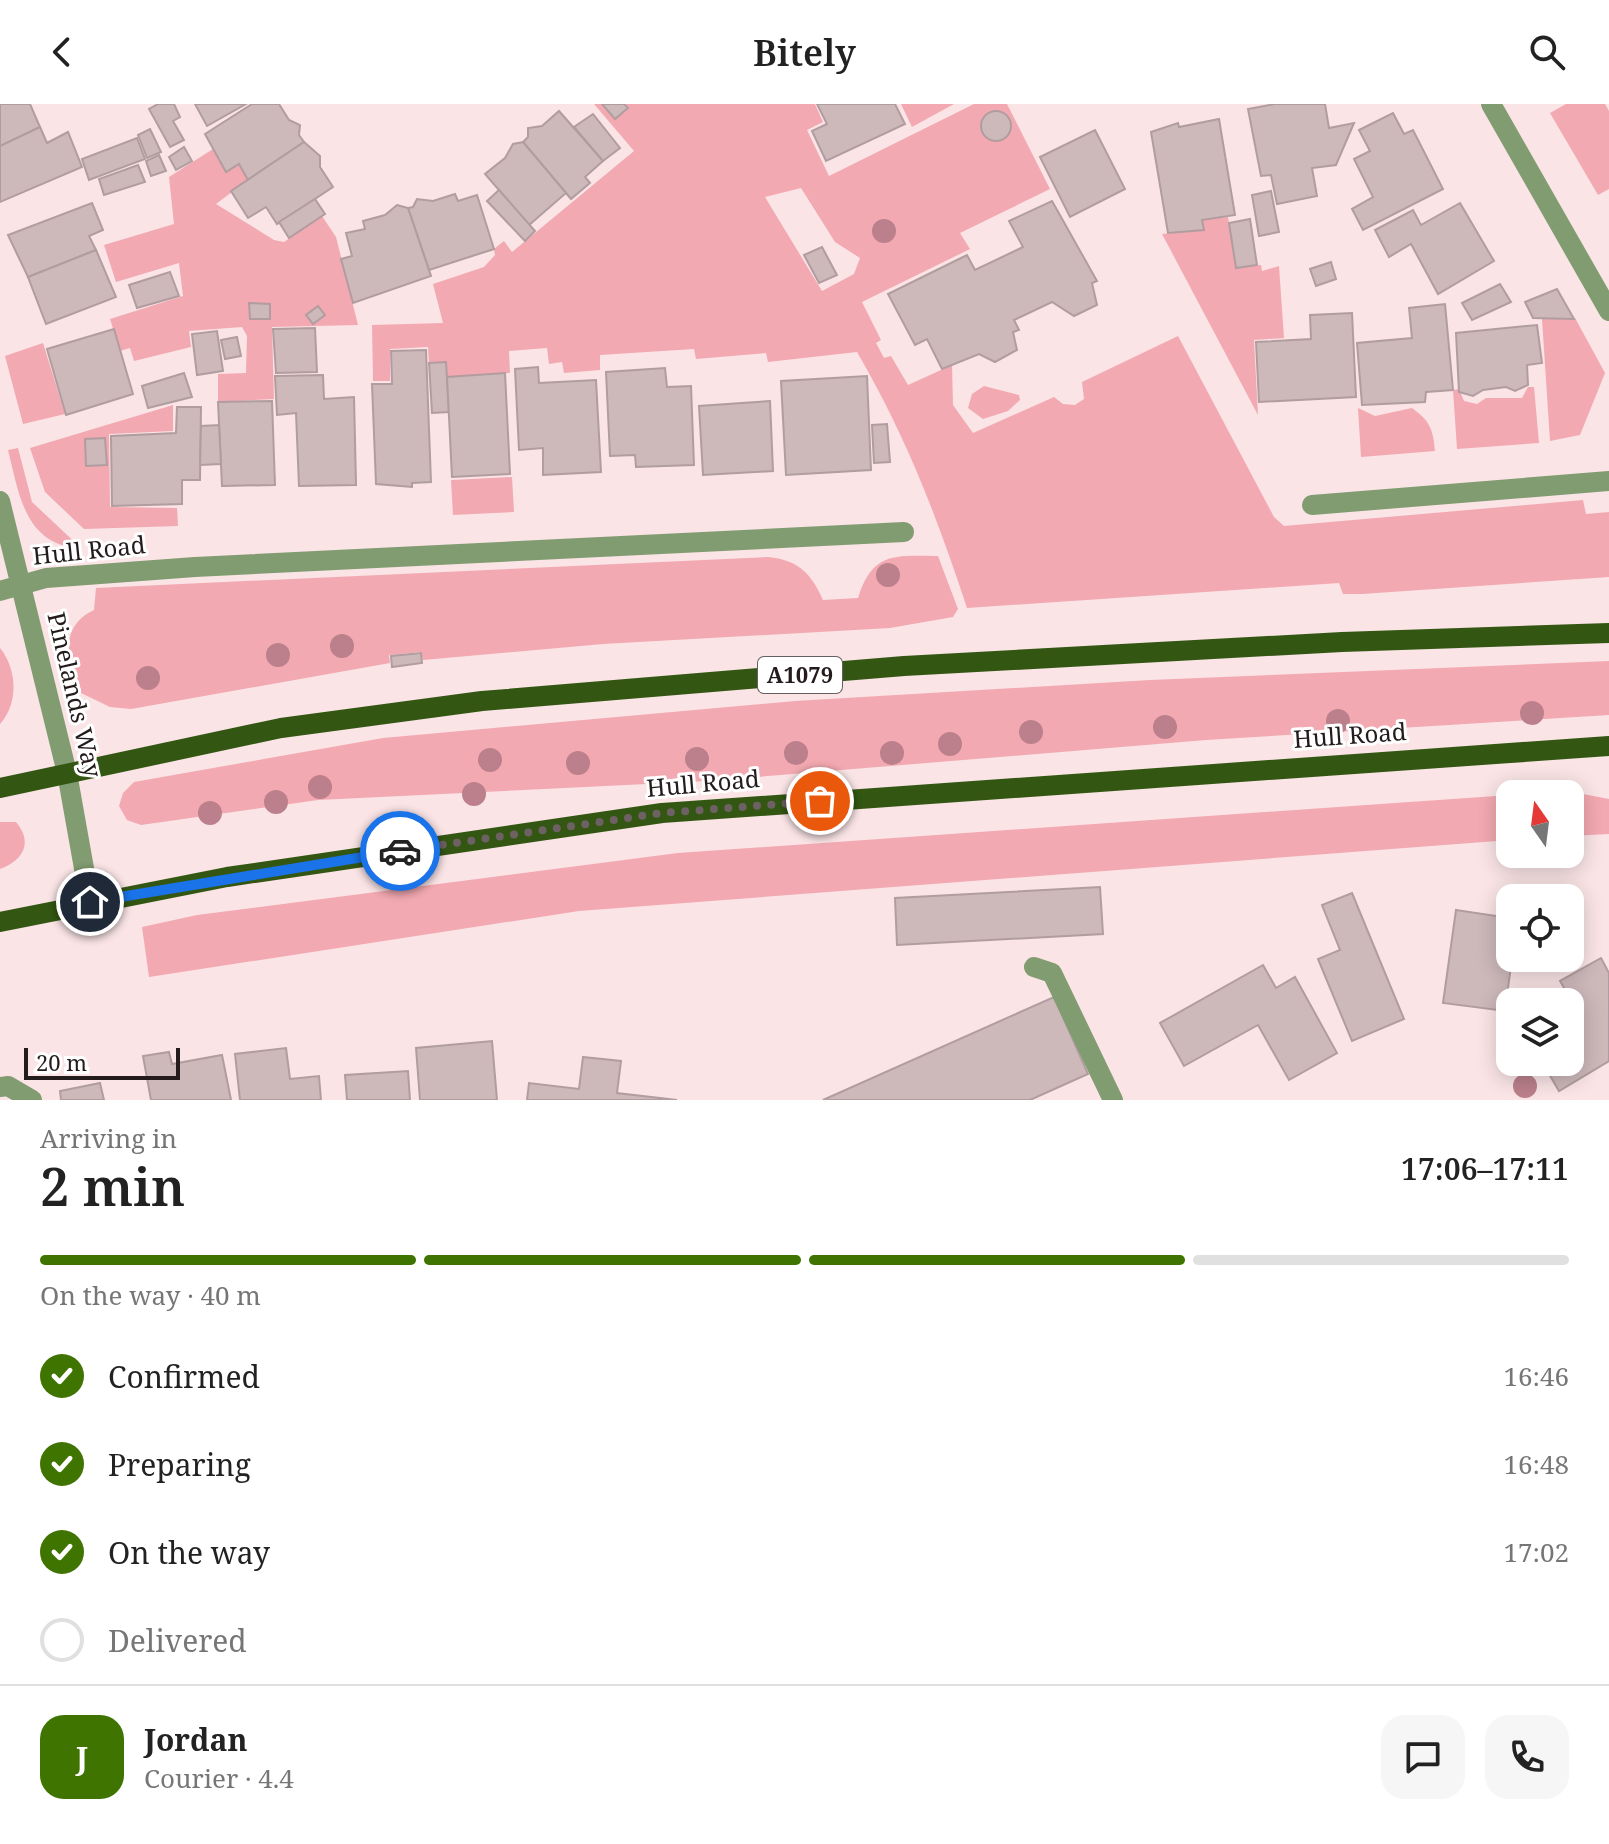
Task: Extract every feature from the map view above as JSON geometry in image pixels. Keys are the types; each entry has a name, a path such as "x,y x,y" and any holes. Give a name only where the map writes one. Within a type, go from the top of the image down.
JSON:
{"main road":[{"name":"A1079","path":"0,788 281,728 482,701 904,666 1342,642 1609,633"},
{"name":"Hull Road","path":"0,922 227,877 662,813 1609,746"}],"street":[{"path":"1491,104 1609,311"},
{"path":"1312,505 1609,481"},
{"name":"Pinelands Way","path":"0,501 67,773 90,902"},
{"name":"Hull Road","path":"0,591 46,578 195,567 904,532"},
{"path":"1034,967 1052,973 1113,1100"},
{"path":"0,1087 8,1086 32,1100"}],"shaded area":[{"path":"594,104 815,104 823,122 807,130 829,176 974,104 1007,104 1050,189 960,233 970,249 862,302 881,340 876,343 884,358 891,356 908,385 952,365 953,405 973,433 1054,397 1063,404 1075,405 1084,399 1082,382 1178,336 1274,517 1284,526 1583,500 1586,514 1609,512 1609,577 1362,594 1343,594 1339,583 967,608 919,477 891,415 857,352 768,362 766,353 696,359 694,349 600,355 600,370 564,373 562,362 549,364 547,348 509,351 510,373 447,377 446,363 429,363 428,347 390,349 390,381 373,381 372,325 443,323 433,284 484,267 495,255 494,249 504,241 512,252 634,151","holes":["801,188 835,242 860,258 854,274 822,291 765,197"]},
{"path":"901,104 954,104 912,127"},
{"path":"1566,104 1605,104 1609,111 1609,189 1598,195 1550,113"},
{"path":"213,149 226,172 239,164 248,180 216,204 274,240 284,242 322,216 336,237 358,325 272,327 274,399 218,402 218,374 246,373 247,336 242,327 189,331 191,347 134,361 130,348 120,351 110,319 183,296 179,263 116,282 104,245 174,224 169,177"},
{"path":"1228,217 1236,268 1261,265 1262,271 1279,266 1284,338 1254,340 1258,415 1162,234 1203,230 1202,220"},
{"path":"1575,318 1605,373 1580,435 1550,441 1542,319"},
{"path":"43,343 65,414 23,424 5,356"},
{"path":"984,386 1019,395 1020,400 1008,411 983,419 968,408 972,394"},
{"path":"1528,387 1534,387 1539,443 1457,449 1453,390 1459,389 1464,401 1477,404 1486,398 1522,398"},
{"path":"173,405 173,431 109,434 110,507 177,508 178,526 84,529 45,492 30,448"},
{"path":"1358,408 1375,416 1412,408 1430,426 1435,451 1361,457"},
{"path":"18,448 32,502 81,548 62,545 36,528 21,500 8,450"},
{"path":"512,477 514,512 453,515 451,480"},
{"path":"938,556 958,609 953,617 890,628 603,644 423,660 421,652 389,655 390,663 131,709 110,707 79,692 69,657 75,626 94,610 96,588 768,557 788,561 802,570 814,582 823,600 858,598 871,572 888,559"},
{"path":"0,648 10,666 14,686 10,706 0,724"},
{"path":"1609,661 1609,715 1206,740 708,781 318,800 141,825 127,820 119,806 123,793 134,782 383,738 795,701 1150,680"},
{"path":"1584,794 1609,799 1609,834 1584,835"},
{"path":"1496,796 1496,841 579,911 149,977 142,927 197,915 678,853"},
{"path":"0,822 16,822 25,843 15,861 0,869"}],"building":[{"path":"0,104 30,104 40,127 0,146"},
{"path":"158,104 174,104 180,117 173,121 184,140 170,147 149,109"},
{"path":"195,104 246,104 207,126"},
{"path":"252,104 279,104 289,120 300,125 299,135 304,142 248,180 239,164 226,172 205,134"},
{"path":"602,104 624,104 628,108 615,119"},
{"path":"817,104 895,104 905,124 826,161 812,131 827,124"},
{"path":"1275,104 1325,104 1329,128 1354,123 1336,165 1312,168 1317,196 1277,204 1271,175 1261,176 1248,109"},
{"path":"559,111 603,161 585,177 590,183 571,199 523,142 528,137 528,128 542,126"},
{"path":"996,111 1007,115 1011,126 1007,137 996,141 985,137 981,126 985,115"},
{"path":"1393,113 1404,134 1413,130 1443,189 1363,230 1352,209 1373,197 1354,159 1370,151 1359,130"},
{"path":"593,114 620,148 603,161 574,127"},
{"path":"1219,119 1235,215 1202,220 1204,230 1168,233 1151,132 1178,123 1179,127"},
{"path":"40,127 47,143 68,132 82,167 0,202 0,146"},
{"path":"150,129 161,152 147,158 138,135"},
{"path":"1095,130 1125,189 1070,217 1040,157"},
{"path":"137,138 145,159 89,180 82,159"},
{"path":"304,142 320,156 320,167 333,187 277,224 266,207 248,218 231,191"},
{"path":"523,142 566,193 529,225 485,174 505,158 513,144"},
{"path":"184,147 192,161 176,170 169,157"},
{"path":"159,155 166,171 151,176 146,161"},
{"path":"138,165 145,182 104,195 99,179"},
{"path":"499,190 535,231 525,241 487,201"},
{"path":"1271,191 1279,232 1259,236 1252,195"},
{"path":"455,194 458,201 477,195 494,249 429,270 408,208 413,207 417,199 433,201"},
{"path":"315,199 325,214 289,238 279,222"},
{"path":"1052,201 1097,281 1092,283 1097,305 1074,316 1052,302 1014,320 1019,330 1013,332 1017,350 995,362 979,354 942,369 927,339 915,345 888,294 967,255 975,270 1023,247 1009,221"},
{"path":"92,203 103,230 89,236 96,250 28,277 8,235"},
{"path":"1460,203 1494,261 1438,294 1411,244 1389,257 1375,230 1413,210 1421,225"},
{"path":"397,205 408,208 431,276 353,303 341,259 352,256 346,233 365,229 363,221 385,215"},
{"path":"1250,219 1257,265 1236,268 1229,223"},
{"path":"822,247 837,275 819,283 804,255"},
{"path":"96,250 116,297 46,324 28,277"},
{"path":"1331,262 1336,279 1316,286 1310,269"},
{"path":"170,272 179,296 137,308 129,285"},
{"path":"1500,284 1511,302 1472,320 1462,303"},
{"path":"1557,289 1574,319 1533,318 1525,302"},
{"path":"249,303 270,304 270,319 250,319"},
{"path":"1445,304 1453,390 1426,392 1425,402 1362,405 1357,343 1412,338 1409,308"},
{"path":"318,306 325,315 313,324 306,315"},
{"path":"1352,313 1356,397 1259,402 1256,342 1311,339 1310,315"},
{"path":"1537,325 1542,363 1527,365 1528,385 1515,391 1506,387 1483,390 1473,396 1459,392 1456,333"},
{"path":"315,328 317,372 276,373 273,329"},
{"path":"114,329 133,394 66,415 47,349"},
{"path":"217,331 223,371 197,375 192,334"},
{"path":"237,337 241,356 225,359 221,340"},
{"path":"426,350 431,482 412,483 412,487 376,484 372,384 392,384 391,351"},
{"path":"446,362 449,412 432,413 429,363"},
{"path":"538,367 539,383 596,380 601,472 543,475 543,448 519,450 515,369"},
{"path":"665,368 667,387 691,386 694,465 636,467 635,455 610,456 606,372"},
{"path":"184,373 192,397 148,408 142,386"},
{"path":"505,373 510,474 452,477 447,377"},
{"path":"323,375 324,399 354,397 356,485 299,486 296,413 277,415 275,376"},
{"path":"867,376 871,470 786,475 781,381"},
{"path":"272,401 275,485 222,486 218,402"},
{"path":"770,401 773,471 703,475 699,406"},
{"path":"177,407 201,407 200,480 182,480 182,504 112,506 111,436 176,433"},
{"path":"887,424 890,462 874,463 872,425"},
{"path":"219,425 221,464 200,465 201,426"},
{"path":"105,438 107,465 86,466 85,439"},
{"path":"421,653 422,663 392,667 391,656"},
{"path":"1100,887 1103,934 897,945 895,898"},
{"path":"1352,893 1404,1019 1352,1041 1318,959 1340,950 1322,905"},
{"path":"1456,910 1496,916 1496,972 1510,972 1508,988 1496,988 1496,1010 1443,1003"},
{"path":"1601,958 1609,973 1609,1061 1584,1076 1584,988 1564,988 1560,981 1576,972 1584,972 1584,968"},
{"path":"1263,965 1276,988 1295,977 1337,1053 1289,1080 1258,1025 1184,1066 1160,1023"},
{"path":"1054,997 1088,1074 1030,1100 823,1100"},
{"path":"492,1041 497,1100 420,1100 416,1048"},
{"path":"286,1048 290,1079 319,1076 321,1100 240,1100 235,1054"},
{"path":"169,1052 172,1064 222,1055 231,1100 151,1100 143,1056"},
{"path":"583,1057 621,1061 617,1093 677,1100 527,1100 529,1083 579,1089"},
{"path":"408,1071 410,1100 347,1100 345,1075"},
{"path":"1550,1076 1584,1076 1559,1091"},
{"path":"100,1083 104,1100 61,1100 60,1091"}],"way so far":[{"path":"400,851 618,818 820,801"}],"route":[{"path":"90,902 227,877 400,851"}]}
